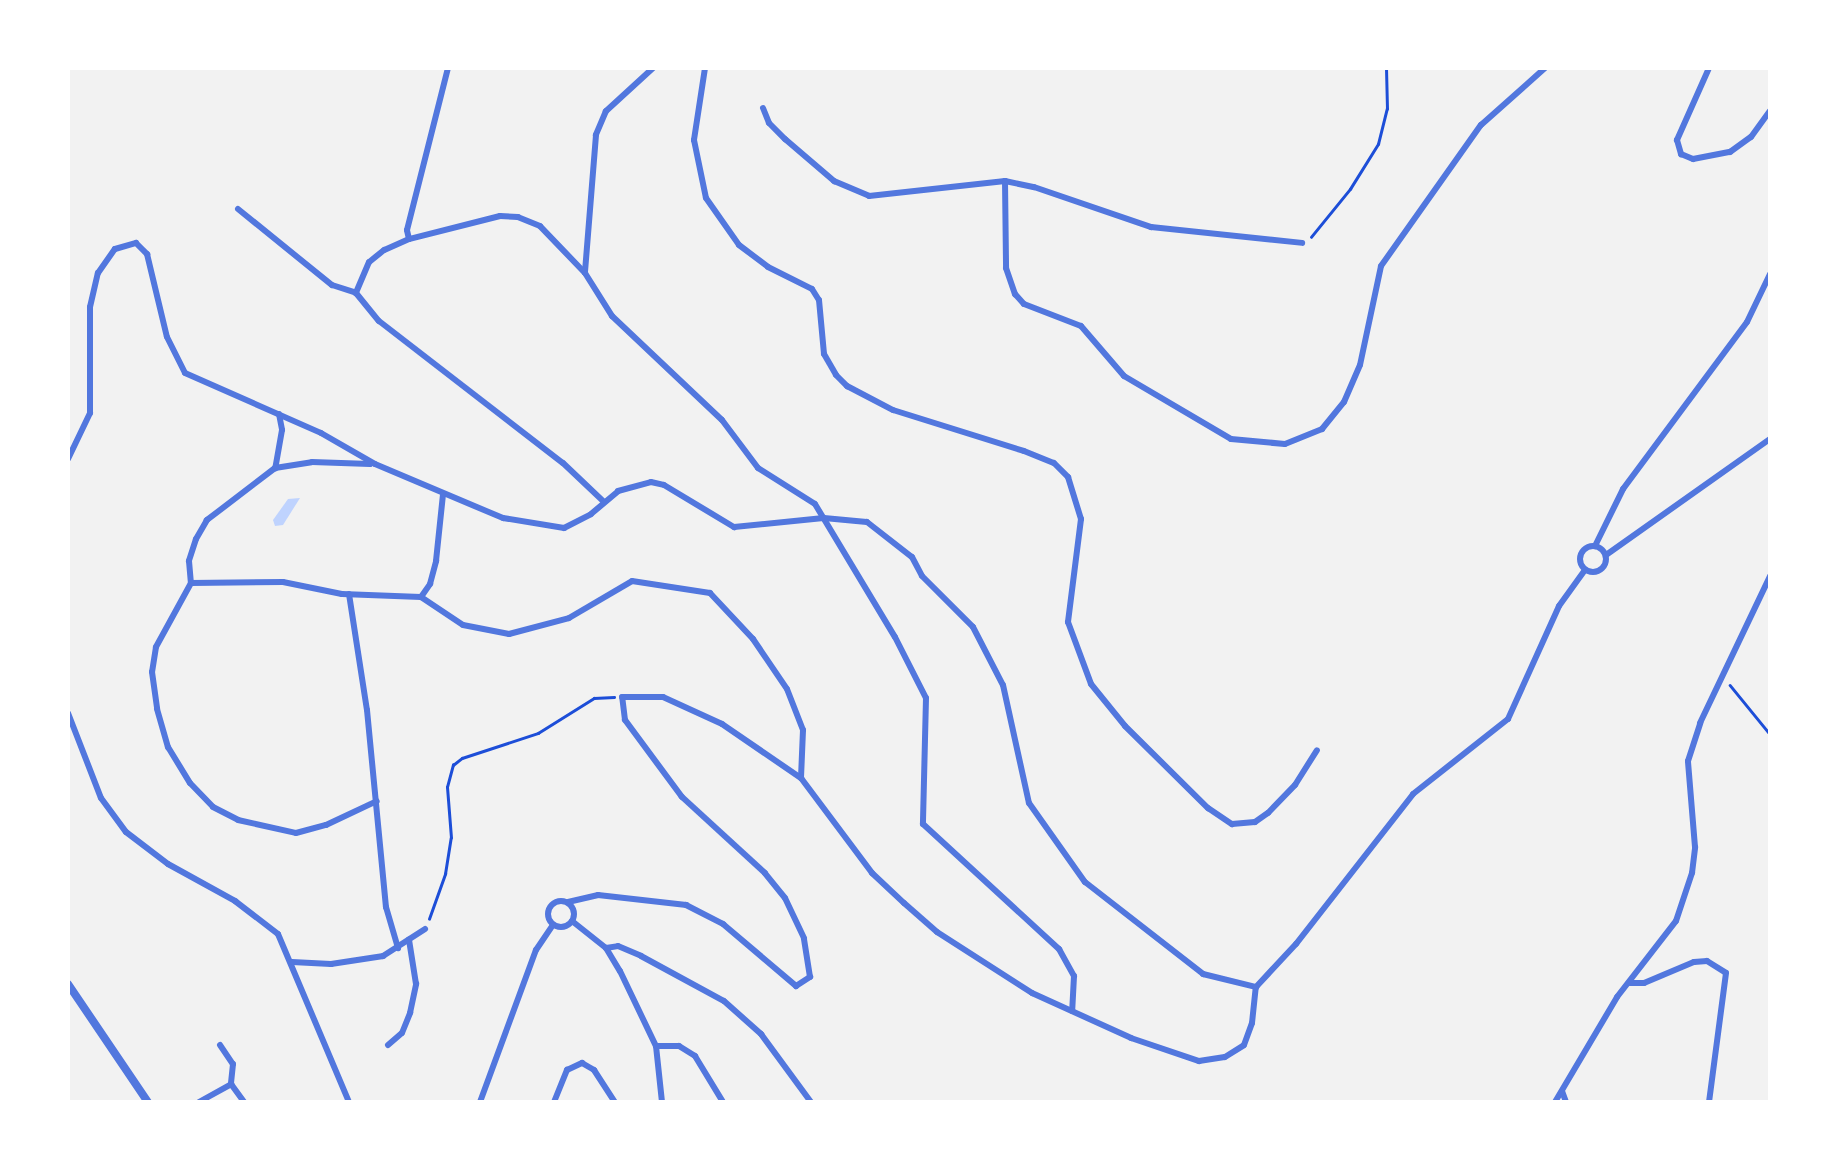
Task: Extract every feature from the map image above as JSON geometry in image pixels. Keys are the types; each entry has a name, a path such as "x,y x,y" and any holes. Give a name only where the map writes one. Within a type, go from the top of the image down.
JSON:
{"street":[{"path":"409,239 407,230 448,68"},
{"path":"584,273 596,135 606,111 653,68"},
{"path":"705,68 694,140 706,198 738,245 768,267 812,289 819,300 824,354 836,375 847,386 894,410 1024,451 1054,463 1068,477 1081,519 1068,622 1091,684 1125,726 1208,808 1232,824 1255,822 1268,813 1295,785 1317,750"},
{"path":"1006,181 1006,268 1015,294 1024,304 1081,326 1124,376 1231,439 1285,444 1322,429 1344,402 1360,365 1381,266 1481,125 1545,68"},
{"path":"1709,68 1677,140 1681,154 1693,159 1730,152 1751,137 1770,111"},
{"path":"763,108 769,122 785,139 834,181 869,197 1006,181 1151,227 1302,243"},
{"path":"238,209 332,285 356,293 379,321 563,463 603,501"},
{"path":"356,293 369,262 409,239 500,216 518,217 545,231 584,273 612,316 722,420 758,468 815,504 895,637 926,698 923,824 1059,949 1074,976 1072,1011"},
{"path":"68,459 90,413 90,307 98,273 115,249 136,243 146,254 167,337 185,373 279,414 375,464 503,519 548,528 564,528 580,520 603,501 636,484 651,482 664,485 734,527 824,518 867,522 885,532 973,627 1003,685 1028,803 1084,882 1203,974 1256,987"},
{"path":"480,1102 536,950 553,925 549,908 557,901 568,902 598,895 657,900 704,912 796,986 803,984 810,977 811,964 804,938 785,898 765,873 682,797 625,720 622,697 663,697 722,724 801,778 872,873 929,925 1032,993 1188,1060 1212,1059 1237,1052 1244,1045 1252,1023 1256,987 1296,944 1413,794 1508,719 1559,606 1585,570 1581,554 1595,546 1623,489 1747,322 1770,274"},
{"path":"275,468 282,430 279,414"},
{"path":"1585,570 1601,570 1606,555 1770,439"},
{"path":"375,464 312,462 275,468 207,520 189,561 191,583 163,632 152,672 168,747 190,783 225,815 283,833 312,830 377,800"},
{"path":"421,597 430,584 436,561 443,494"},
{"path":"1595,546 1606,555"},
{"path":"1555,1102 1603,1019 1676,921 1692,873 1695,847 1688,761 1722,675 1770,576"},
{"path":"191,583 284,582 349,594 421,597 463,625 509,634 569,618 632,581 710,593 754,639 787,690 803,730 801,778"},
{"path":"349,594 377,800 386,907 398,948"},
{"path":"68,713 102,798 120,825 168,864 263,920 278,934 349,1102"},
{"path":"553,925 563,927 572,921 574,911 568,902"},
{"path":"572,921 607,948 656,1046 662,1102"},
{"path":"292,962 357,961 398,948 425,929"},
{"path":"388,1045 402,1032 414,994 409,940"},
{"path":"607,948 618,946 641,956 724,1001 761,1034 811,1102"},
{"path":"1630,983 1644,983 1694,962 1707,961 1726,973 1709,1102"},
{"path":"68,984 148,1102"},
{"path":"68,1002 77,997"},
{"path":"220,1045 233,1064 231,1084 244,1102"},
{"path":"656,1046 679,1046 695,1056 723,1102"},
{"path":"554,1102 567,1070 582,1063 594,1070 615,1102"},
{"path":"199,1102 231,1084"},
{"path":"1562,1091 1566,1102"}],"path":[{"path":"1302,243 1332,214 1378,144 1387,109 1386,68"},
{"path":"1722,675 1770,734"},
{"path":"425,929 445,874 451,838 447,787 453,765 462,758 538,733 594,698 622,697"}],"water":[{"path":"300,498 283,525 275,526 273,520 288,499"}]}
